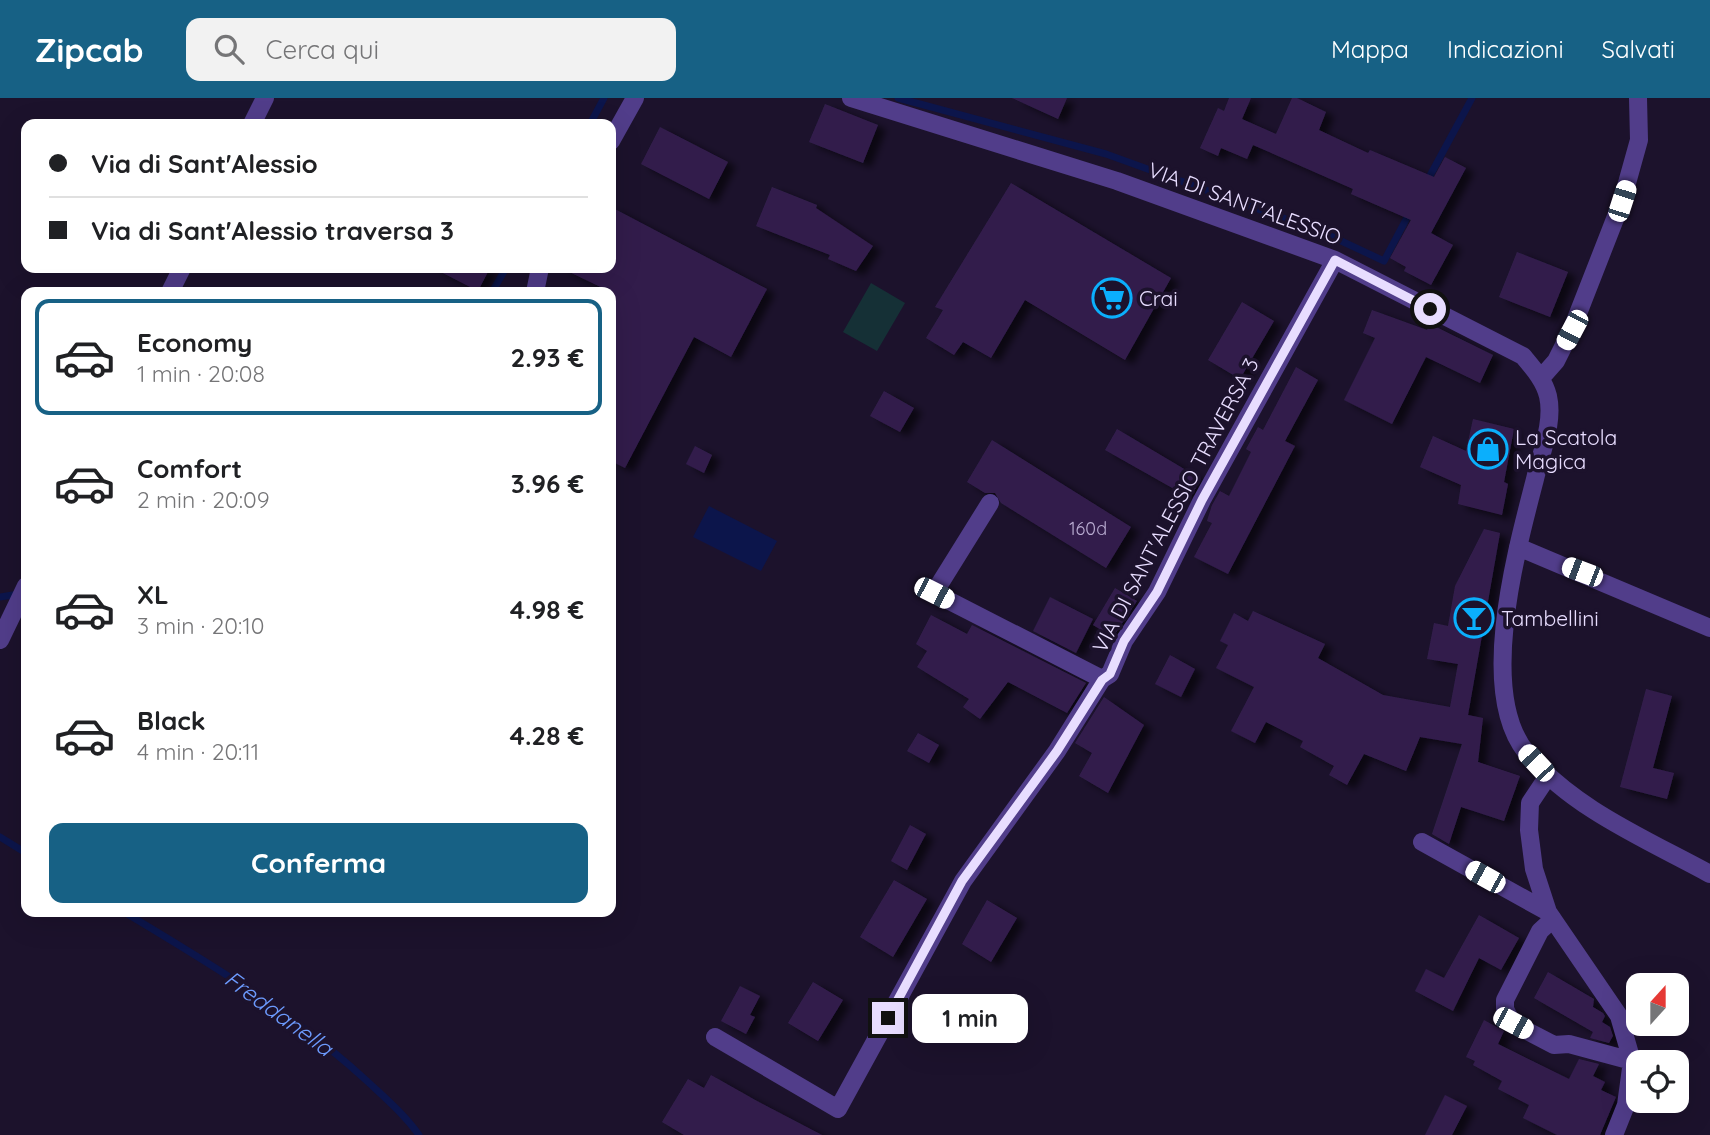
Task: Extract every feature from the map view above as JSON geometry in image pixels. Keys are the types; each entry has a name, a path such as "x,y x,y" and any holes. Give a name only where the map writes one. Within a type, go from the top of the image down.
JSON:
{"street":[{"path":"254,119 265,98"},
{"path":"616,132 635,98"},
{"name":"VIA DI SANT'ALESSIO","path":"851,98 1117,181 1335,260 1522,356 1541,378"},
{"path":"1638,98 1639,140 1622,201 1572,330 1556,361 1541,378 1548,396 1549,421 1518,547 1501,658 1504,693 1510,723 1519,741 1548,776 1594,809 1710,874"},
{"name":"VIA DI SANT'ALESSIO TRAVERSA 3","path":"715,1037 838,1109 962,881 1057,751 1102,680 1110,674 1124,641 1157,592 1202,500 1335,260"},
{"path":"990,503 934,593 1102,680"},
{"path":"1518,547 1710,628"},
{"path":"0,640 21,597"},
{"path":"1548,776 1530,803 1529,830 1534,869 1551,915 1619,1016 1629,1050"},
{"path":"1422,842 1551,915"},
{"path":"1551,915 1505,1000 1504,1009 1513,1023 1554,1045 1569,1044 1626,1059"},
{"path":"1614,1135 1626,1105"}],"green space":[{"path":"871,283 905,303 877,351 843,332"}],"shaded area":[{"path":"709,506 777,541 761,571 693,537"}],"building":[{"path":"1012,98 1067,98 1058,119"},
{"path":"1229,98 1251,98 1242,119 1276,134 1292,98 1297,98 1326,112 1319,130 1368,153 1370,150 1434,177 1445,157 1466,168 1431,233 1453,245 1431,285 1404,271 1406,267 1390,258 1411,220 1351,194 1353,189 1253,145 1247,159 1221,148 1218,156 1200,148 1218,108 1224,111"},
{"path":"825,104 878,125 863,163 809,142"},
{"path":"660,127 728,162 709,199 641,164"},
{"path":"1011,183 1171,278 1125,360 1025,300 991,358 963,342 954,355 926,338 943,310 935,307"},
{"path":"772,187 817,205 816,208 873,246 856,271 828,259 830,255 756,226"},
{"path":"616,210 767,289 731,357 694,337 625,468 616,464 616,287 601,287 571,273 616,273"},
{"path":"1517,252 1568,272 1550,317 1499,297"},
{"path":"443,273 487,273 480,287 470,287"},
{"path":"1242,302 1274,321 1240,379 1208,360"},
{"path":"1372,310 1427,330 1430,324 1493,355 1480,383 1426,357 1392,424 1344,400 1375,338 1363,333"},
{"path":"1296,367 1318,380 1285,441 1295,446 1228,574 1194,557 1212,523 1207,521 1212,505 1220,491 1229,496 1251,452 1246,449 1258,427 1263,430"},
{"path":"884,391 914,408 900,432 870,416"},
{"path":"1473,419 1514,429 1504,482 1508,484 1502,515 1458,504 1461,485 1420,467 1433,436 1466,451"},
{"path":"1117,429 1201,479 1190,498 1105,450"},
{"path":"992,440 1131,527 1106,568 1001,503 995,493 985,493 967,482"},
{"path":"695,446 712,455 704,473 686,464"},
{"path":"1484,529 1500,533 1468,715 1483,718 1478,762 1520,776 1504,821 1461,807 1449,844 1432,834 1462,744 1420,737 1406,771 1364,754 1347,785 1329,775 1334,766 1300,747 1303,741 1266,722 1255,743 1231,731 1254,687 1216,668 1228,645 1220,641 1234,613 1248,621 1253,611 1325,644 1318,658 1383,695 1450,707 1458,664 1427,659 1434,623 1448,626 1455,586"},
{"path":"1115,588 1137,601 1113,637 1093,625"},
{"path":"1050,597 1093,619 1076,653 1033,631"},
{"path":"931,615 967,634 972,625 1086,683 1067,713 1008,682 980,719 963,707 969,699 917,667 927,651 916,644"},
{"path":"1170,655 1195,669 1181,697 1155,684"},
{"path":"1646,689 1672,696 1653,768 1674,773 1667,799 1620,787"},
{"path":"1104,697 1144,725 1108,793 1079,776 1092,753 1075,743"},
{"path":"918,733 939,745 929,763 907,751"},
{"path":"910,825 926,834 907,870 891,861"},
{"path":"894,880 927,899 893,957 860,937"},
{"path":"987,900 1017,918 991,962 962,944"},
{"path":"1479,915 1519,938 1501,970 1479,958 1453,1011 1415,991 1426,969 1444,978"},
{"path":"1548,972 1594,999 1593,1007 1603,1013 1605,1016 1602,1022 1610,1027 1613,1036 1609,1043 1590,1038 1593,1032 1534,998"},
{"path":"813,982 843,1000 818,1041 788,1023"},
{"path":"740,986 760,996 750,1015 755,1017 746,1034 721,1021"},
{"path":"1484,1020 1504,1031 1498,1044 1569,1079 1579,1059 1599,1064 1593,1076 1605,1082 1601,1090 1616,1097 1600,1135 1557,1135 1523,1118 1529,1105 1498,1089 1502,1081 1473,1065 1475,1061 1466,1057"},
{"path":"711,1075 822,1135 684,1135 662,1122 688,1079 704,1088"},
{"path":"1445,1095 1467,1106 1452,1135 1425,1135"}],"waterway":[{"path":"593,119 604,98"},
{"path":"898,98 1106,154 1322,232 1384,261 1410,212"},
{"path":"1426,183 1472,98"},
{"path":"495,287 503,273"},
{"path":"0,597 19,594"},
{"name":"Freddanella","path":"0,837 21,850"},
{"name":"Freddanella","path":"132,917 219,970 310,1033 381,1094 419,1135"}],"place":[{"name":"Crai","path":"1112,298"},
{"name":"La Scatola Magica","path":"1488,449"},
{"name":"Tambellini","path":"1474,618"}],"route":[{"path":"888,1018 962,881 1057,751 1102,680 1110,674 1124,641 1157,592 1202,500 1335,260 1430,309"}]}
